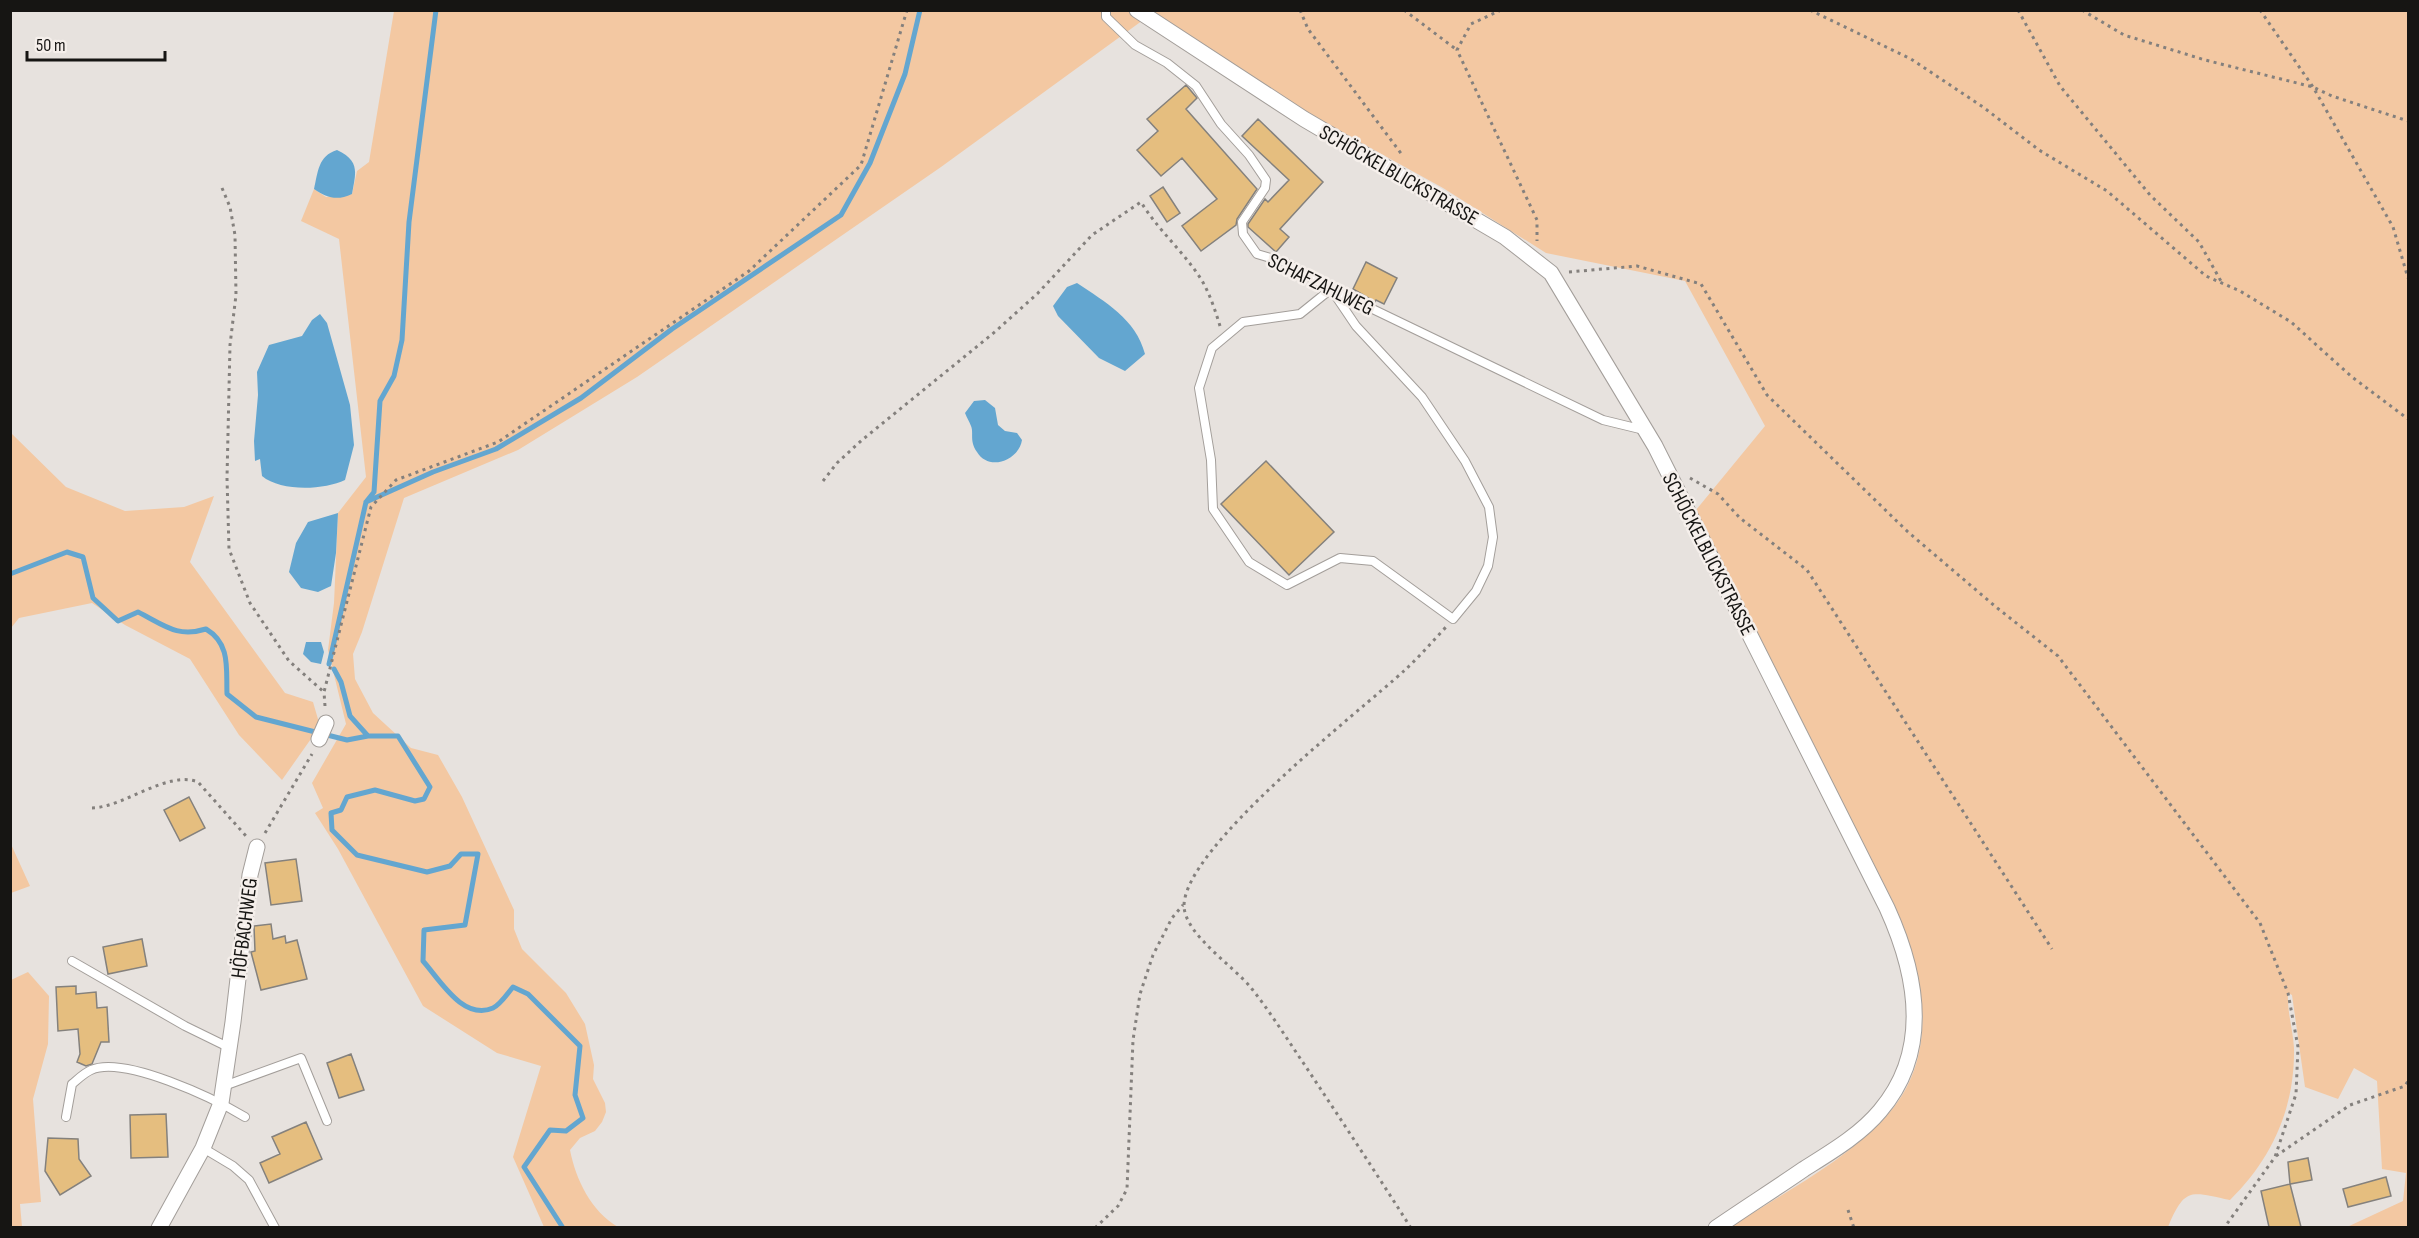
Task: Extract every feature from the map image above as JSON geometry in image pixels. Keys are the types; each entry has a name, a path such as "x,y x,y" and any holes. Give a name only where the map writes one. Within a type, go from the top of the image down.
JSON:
{"street":[{"name":"SCHÖCKELBLICKSTRASSE","path":"1137,10 1304,119 1505,237 1551,273 1646,430 1887,908 1911,972 1915,1011 1907,1065 1900,1083 1880,1112 1831,1152 1716,1227"},
{"path":"319,739 326,723"},
{"name":"HÖFBACHWEG","path":"159,1227 203,1148 221,1103 230,1048 250,875 257,847"}],"lane":[{"name":"SCHAFZAHLWEG","path":"1106,10 1106,17 1135,45 1167,63 1196,86 1221,124 1249,155 1266,180 1265,188 1242,222 1243,234 1257,254 1284,262 1331,289 1603,420 1646,430"},
{"path":"1331,289 1356,326 1422,397 1465,461 1489,507 1494,537 1488,567 1476,591 1453,619 1373,561 1340,558 1287,585 1249,562 1213,509 1210,460 1199,388 1212,348 1224,339 1243,322 1300,314 1331,289"},
{"path":"72,961 185,1026 230,1048"},
{"path":"224,1086 302,1058 327,1121"},
{"path":"66,1117 72,1084 91,1070 115,1067 170,1082 221,1103 245,1117"},
{"path":"203,1148 249,1180 275,1227"}],"path":[{"path":"222,188 230,207 235,235 236,295 230,345 227,478 229,549 250,603 289,661 324,692 371,507 396,480 498,442 749,271 861,165 908,10"},
{"path":"1300,10 1308,29 1399,153 1408,160"},
{"path":"1404,10 1457,50 1537,220 1537,261"},
{"path":"1457,50 1471,24 1501,10"},
{"path":"1810,10 1911,59 2039,150 2107,191 2206,276 2291,322 2352,378 2409,419"},
{"path":"2018,10 2060,86 2150,195 2199,242 2222,283"},
{"path":"2082,10 2124,35 2205,60 2313,87 2332,96 2409,120"},
{"path":"2260,10 2313,87 2393,227 2409,278"},
{"path":"823,481 848,452 1022,308 1092,235 1141,202 1199,277 1214,307 1224,339"},
{"path":"1551,273 1637,266 1701,284 1767,395 1908,532 1996,608 2058,656 2260,923 2288,993 2298,1047 2296,1094 2275,1157 2224,1227"},
{"path":"1662,462 1718,494 1740,518 1807,570 2052,949"},
{"path":"1411,1227 1334,1108 1253,990 1229,963 1194,932 1185,915 1185,904 1186,893 1197,873 1238,821 1306,753 1423,653 1453,619"},
{"path":"92,808 102,807 189,778 198,782 257,847 319,739"},
{"path":"1095,1227 1118,1206 1128,1189 1133,1040 1140,994 1148,967 1167,928 1185,904"},
{"path":"2275,1157 2350,1105 2404,1086 2409,1080"},
{"path":"1848,1210 1854,1227"}],"shaded area":[{"path":"394,11 2408,11 2408,1227 2347,1227 2403,1201 2406,1173 2382,1169 2377,1081 2354,1068 2338,1099 2305,1087 2292,995 2288,993 2294,1048 2293,1070 2285,1112 2269,1150 2245,1184 2230,1200 2206,1195 2191,1195 2179,1204 2168,1227 1731,1227 1830,1164 1884,1119 1902,1095 1914,1069 1921,1042 1920,986 1914,958 1894,904 1696,510 1765,426 1685,281 1546,253 1443,188 1307,113 1150,15 941,167 637,377 518,450 404,498 353,654 355,679 373,713 411,748 438,755 462,797 514,910 514,929 522,949 566,993 585,1024 594,1065 593,1079 605,1103 606,1112 602,1122 595,1131 580,1138 570,1150 576,1172 586,1194 600,1212 618,1227 544,1227 513,1157 541,1066 497,1053 423,1006 338,849 315,813 323,808 312,783 346,724 328,650 334,603 338,513 366,477 339,239 301,221 314,189 326,197 352,194 357,171 369,162"},
{"path":"11,433 66,487 125,511 184,507 214,496 190,562 285,693 313,702 320,726 282,780 239,735 190,659 125,625 92,603 19,618 11,628"},
{"path":"10,842 30,886 11,893 10,893"},
{"path":"28,972 49,996 48,1044 33,1099 41,1202 20,1204 22,1227 11,1227 11,980"}],"water":[{"path":"337,150 350,158 355,173 352,194 337,198 323,195 314,189 322,160"},
{"path":"1077,283 1118,312 1135,331 1141,342 1145,354 1125,371 1099,358 1058,316 1053,306 1067,287"},
{"path":"320,314 327,323 350,405 354,445 345,480 326,486 303,488 280,485 262,476 260,459 255,461 257,372 269,345 302,336 312,320"},
{"path":"985,400 995,408 998,425 1005,431 1017,433 1022,440 1015,453 1003,461 989,461 982,458 973,444 972,429 965,413 974,401"},
{"path":"338,513 336,553 331,586 318,592 301,588 289,572 296,543 308,522"},
{"path":"306,642 321,642 324,652 321,664 311,662 303,654"}],"building":[{"path":"1186,85 1197,98 1186,109 1257,189 1237,219 1236,225 1201,251 1182,226 1217,199 1182,158 1161,176 1137,150 1158,131 1147,119"},
{"path":"1258,119 1323,182 1280,229 1289,237 1276,252 1248,227 1265,199 1268,202 1289,180 1242,136"},
{"path":"1163,187 1180,213 1167,222 1150,196"},
{"path":"1366,262 1397,278 1384,304 1376,300 1375,302 1353,289"},
{"path":"1266,461 1334,532 1289,575 1221,504"},
{"path":"189,797 205,828 180,841 164,810"},
{"path":"296,859 302,901 271,905 265,863"},
{"path":"271,924 273,939 285,936 286,943 297,940 307,979 261,990 251,952 255,951 254,926"},
{"path":"142,939 147,966 108,974 103,947"},
{"path":"76,986 76,994 96,992 97,1008 107,1007 109,1042 101,1042 92,1064 86,1066 77,1062 80,1054 78,1029 58,1031 56,987"},
{"path":"351,1054 364,1090 339,1098 327,1063"},
{"path":"166,1114 168,1157 131,1158 130,1115"},
{"path":"306,1122 322,1159 269,1183 260,1163 280,1154 272,1137"},
{"path":"48,1138 78,1139 79,1159 91,1176 60,1195 45,1171"},
{"path":"2308,1158 2312,1180 2290,1184 2288,1162"},
{"path":"2386,1177 2391,1196 2348,1207 2343,1189"},
{"path":"2290,1184 2301,1227 2269,1227 2261,1191"}],"waterway":[{"path":"329,664 366,502 374,492 380,401 394,376 402,340 409,222 436,10"},
{"path":"366,502 433,472 496,449 581,398 672,329 841,215 870,163 905,74 920,10"},
{"path":"10,574 67,552 83,557 93,598 118,621 138,612 171,629 187,632 206,629 214,635 220,642 226,658 227,694 256,717 347,740 368,736 398,736 430,787 424,799 415,801 375,790 347,797 341,810 331,813 332,830 357,855 427,872 450,866 461,854 478,854 465,925 424,930 423,961 453,996 472,1009 493,1008 513,987 528,994 580,1046 575,1095 583,1118 566,1131 550,1130 524,1167 563,1228"},
{"path":"334,669 341,682 350,716 368,736"}]}
